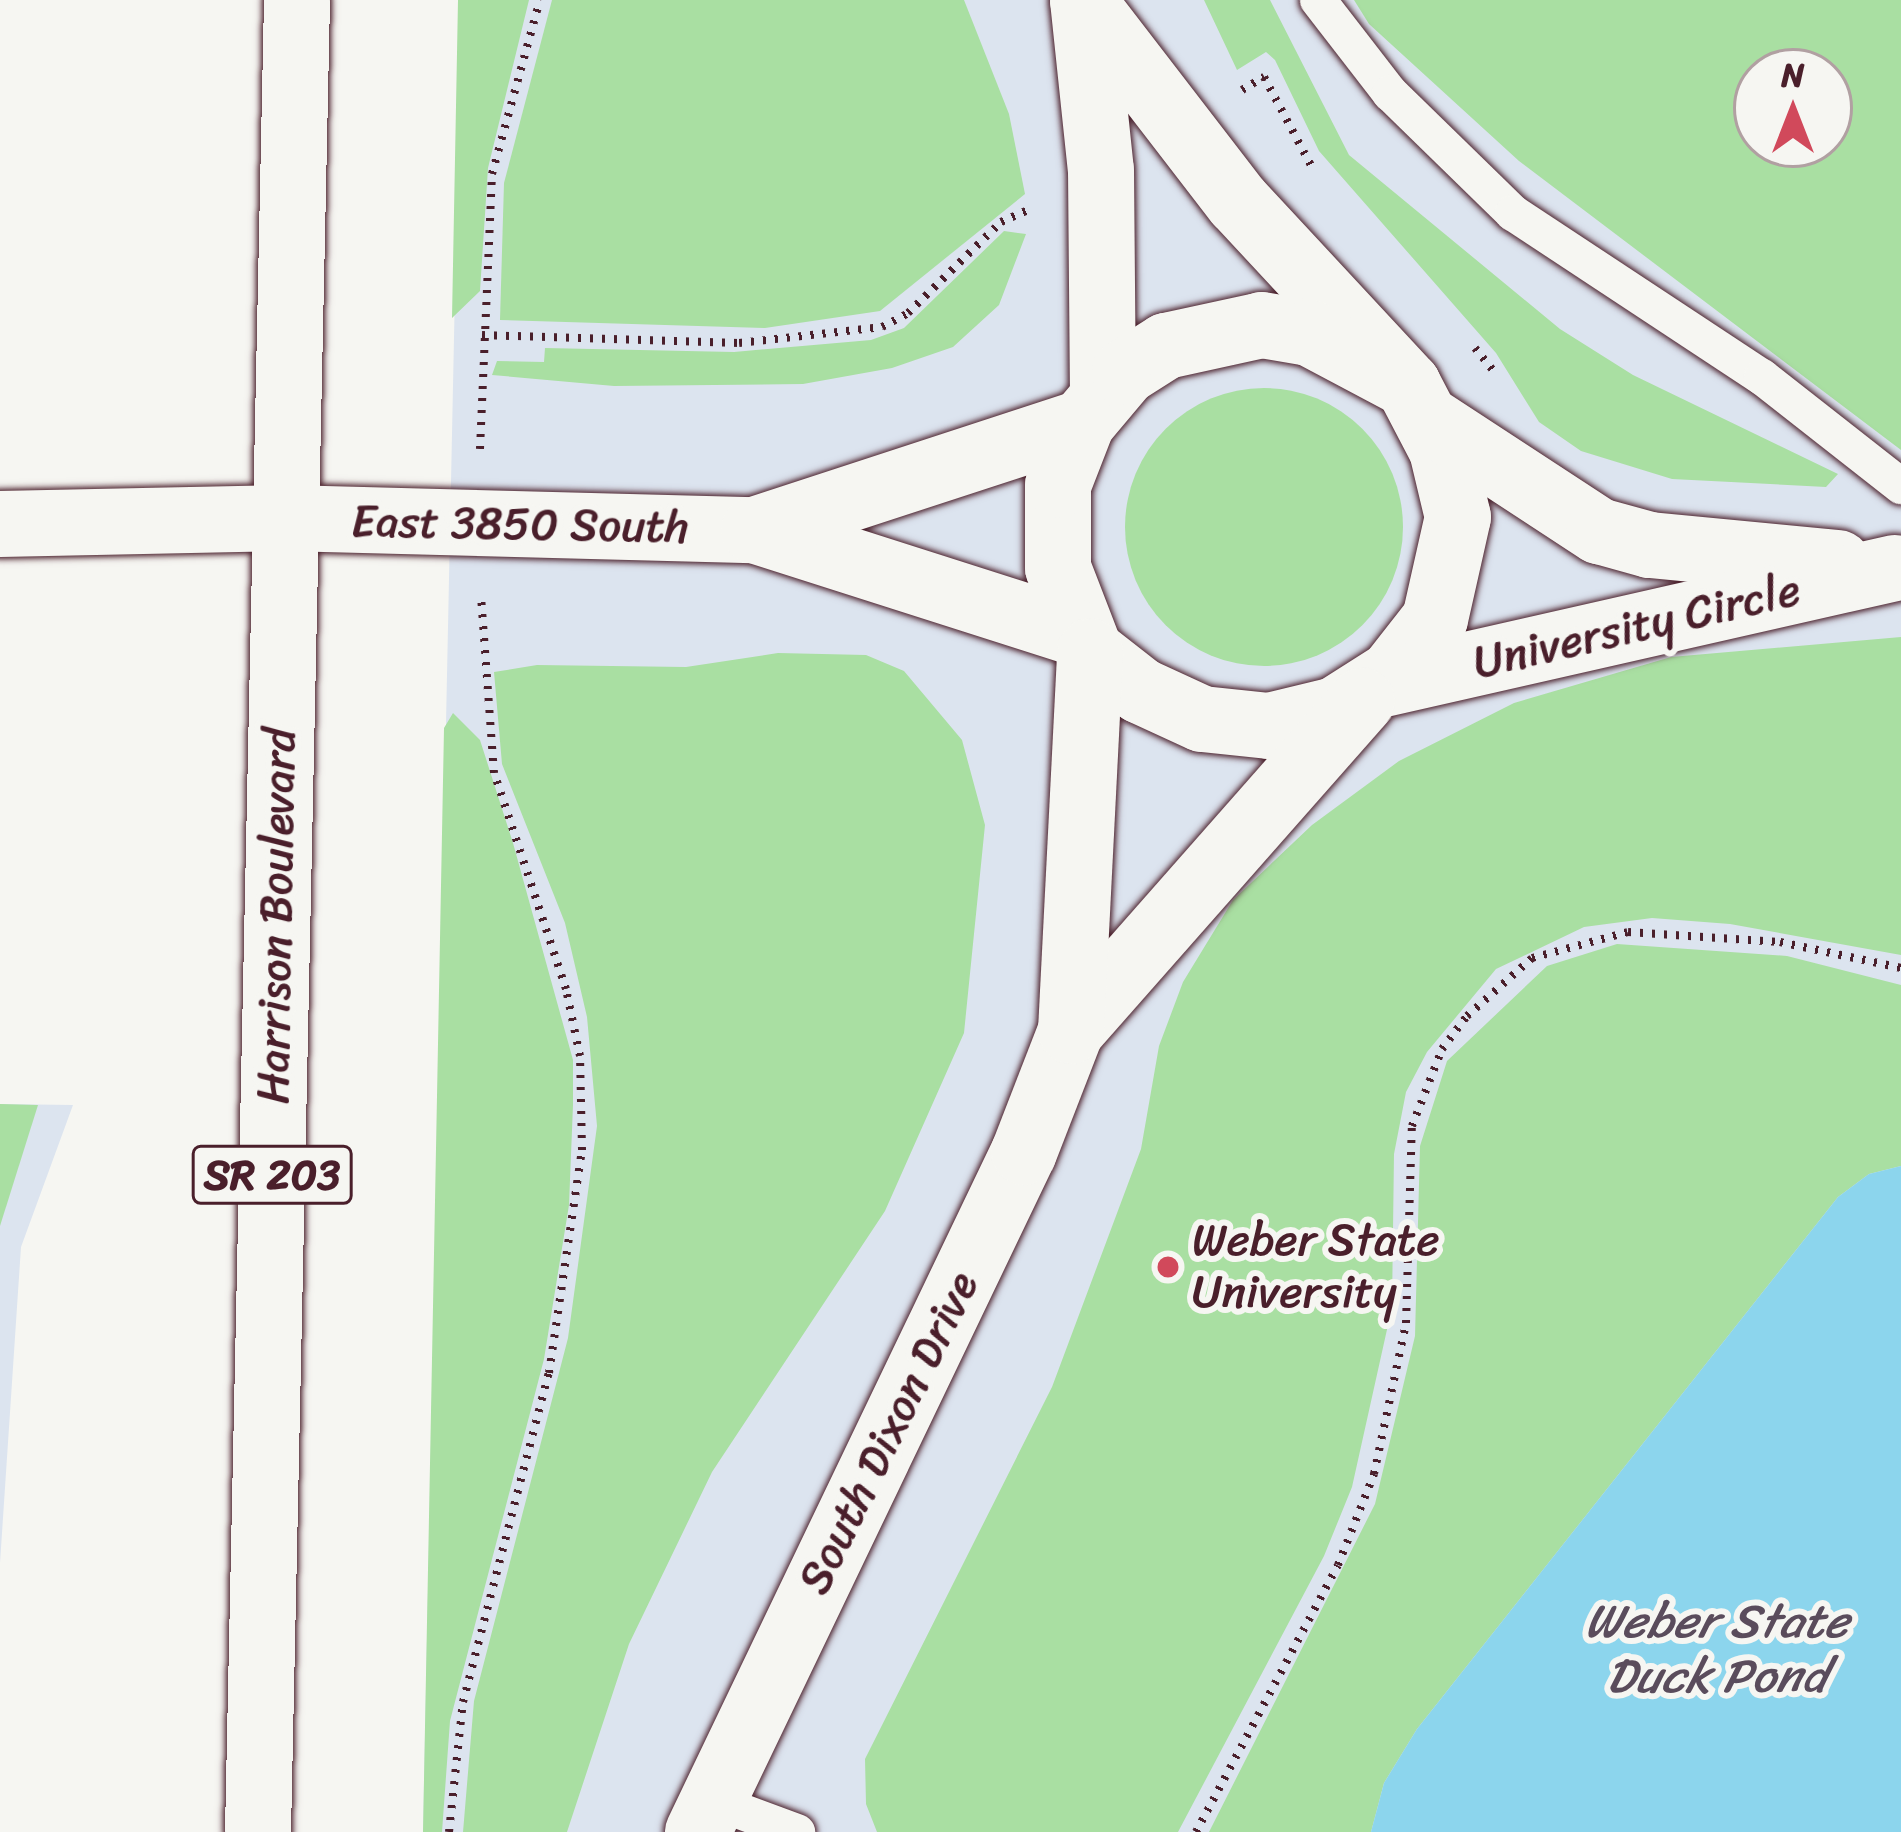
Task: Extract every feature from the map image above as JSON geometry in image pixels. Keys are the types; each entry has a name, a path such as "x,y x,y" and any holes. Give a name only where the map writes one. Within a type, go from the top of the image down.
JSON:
{"street":[{"name":"Harrison Boulevard","path":"258,1832 297,0"},
{"path":"1083,1 1238,202 1417,401 1453,483 1456,553 1435,619 1374,689 1302,722 1235,726 1171,708 1085,642 1058,568 1054,526 1058,485 1093,408 1101,170 1083,1"},
{"path":"1093,408 1166,346 1262,325 1310,333 1417,401"},
{"name":"University Circle","path":"1417,401 1599,531 1650,545 1898,568"},
{"name":"East 3850 South","path":"754,530 1093,408"},
{"name":"East 3850 South","path":"0,524 286,518 754,530 1085,642"},
{"name":"University Circle","path":"1374,689 1898,568"},
{"name":"South Dixon Drive","path":"1071,1031 1085,642"},
{"name":"South Dixon Drive","path":"704,1816 949,1311 1071,1031 1374,689"}],"lane":[{"path":"1318,0 1390,93 1513,213 1762,377 1901,486"},
{"path":"704,1816 796,1832"}],"path":[{"path":"449,1832 463,1702 549,1373 582,1150 580,1056 566,989 494,773 479,525 482,335 492,174 540,0"},
{"path":"1240,91 1264,77 1325,187"},
{"path":"482,335 739,343 882,326 908,313 1001,222 1025,212"},
{"path":"1460,331 1512,394"},
{"path":"1196,1832 1338,1565 1374,1474 1406,1323 1412,1126 1442,1048 1467,1016 1532,958 1628,932 1780,942 1901,968"}],"shaded area":[{"name":"Weber State University","path":"461,0 1901,0 1901,1832 423,1832"},
{"path":"0,1104 73,1105 21,1247 0,1563"}],"green space":[{"path":"458,0 529,0 488,168 480,291 452,318"},
{"path":"552,0 964,0 1009,114 1025,194 880,311 765,328 500,320 504,183"},
{"path":"1204,0 1270,0 1349,155 1560,329 1633,375 1838,474 1826,487 1672,479 1581,451 1539,422 1496,353 1319,151 1275,60 1266,52 1237,70"},
{"path":"1354,0 1901,0 1901,450 1519,161 1369,24"},
{"path":"1004,231 1026,234 999,305 953,347 892,368 803,384 614,386 492,375 497,361 544,362 545,348 734,352 871,340 904,328"},
{"path":"1264,388 1317,399 1362,429 1392,474 1403,527 1392,580 1362,625 1317,655 1264,666 1211,655 1166,625 1136,580 1125,527 1136,474 1166,429 1211,399"},
{"path":"1901,637 1901,955 1730,924 1652,918 1584,927 1496,969 1427,1052 1406,1092 1394,1154 1392,1307 1352,1487 1324,1556 1178,1832 877,1832 866,1804 865,1759 1052,1387 1141,1149 1159,1046 1183,982 1233,900 1312,825 1399,761 1514,703 1671,657"},
{"path":"778,653 866,655 904,671 962,740 985,825 964,1033 885,1211 712,1472 629,1644 567,1832 463,1832 474,1701 568,1338 597,1126 587,1017 565,923 502,764 494,672 537,665 686,667"},
{"path":"453,713 480,740 513,843 573,1060 573,1105 569,1205 544,1359 450,1721 442,1832 423,1832 444,728"},
{"path":"1617,944 1787,956 1901,985 1901,1166 1869,1174 1838,1197 1417,1729 1384,1783 1371,1832 1209,1832 1375,1504 1415,1336 1420,1146 1447,1061 1547,966"},
{"path":"0,1104 38,1105 0,1226"}],"water":[{"name":"Weber State Duck Pond","path":"1901,1166 1901,1832 1371,1832 1384,1783 1417,1729 1838,1197 1869,1174"}],"place":[{"name":"Weber State University","path":"1168,1267"}]}
